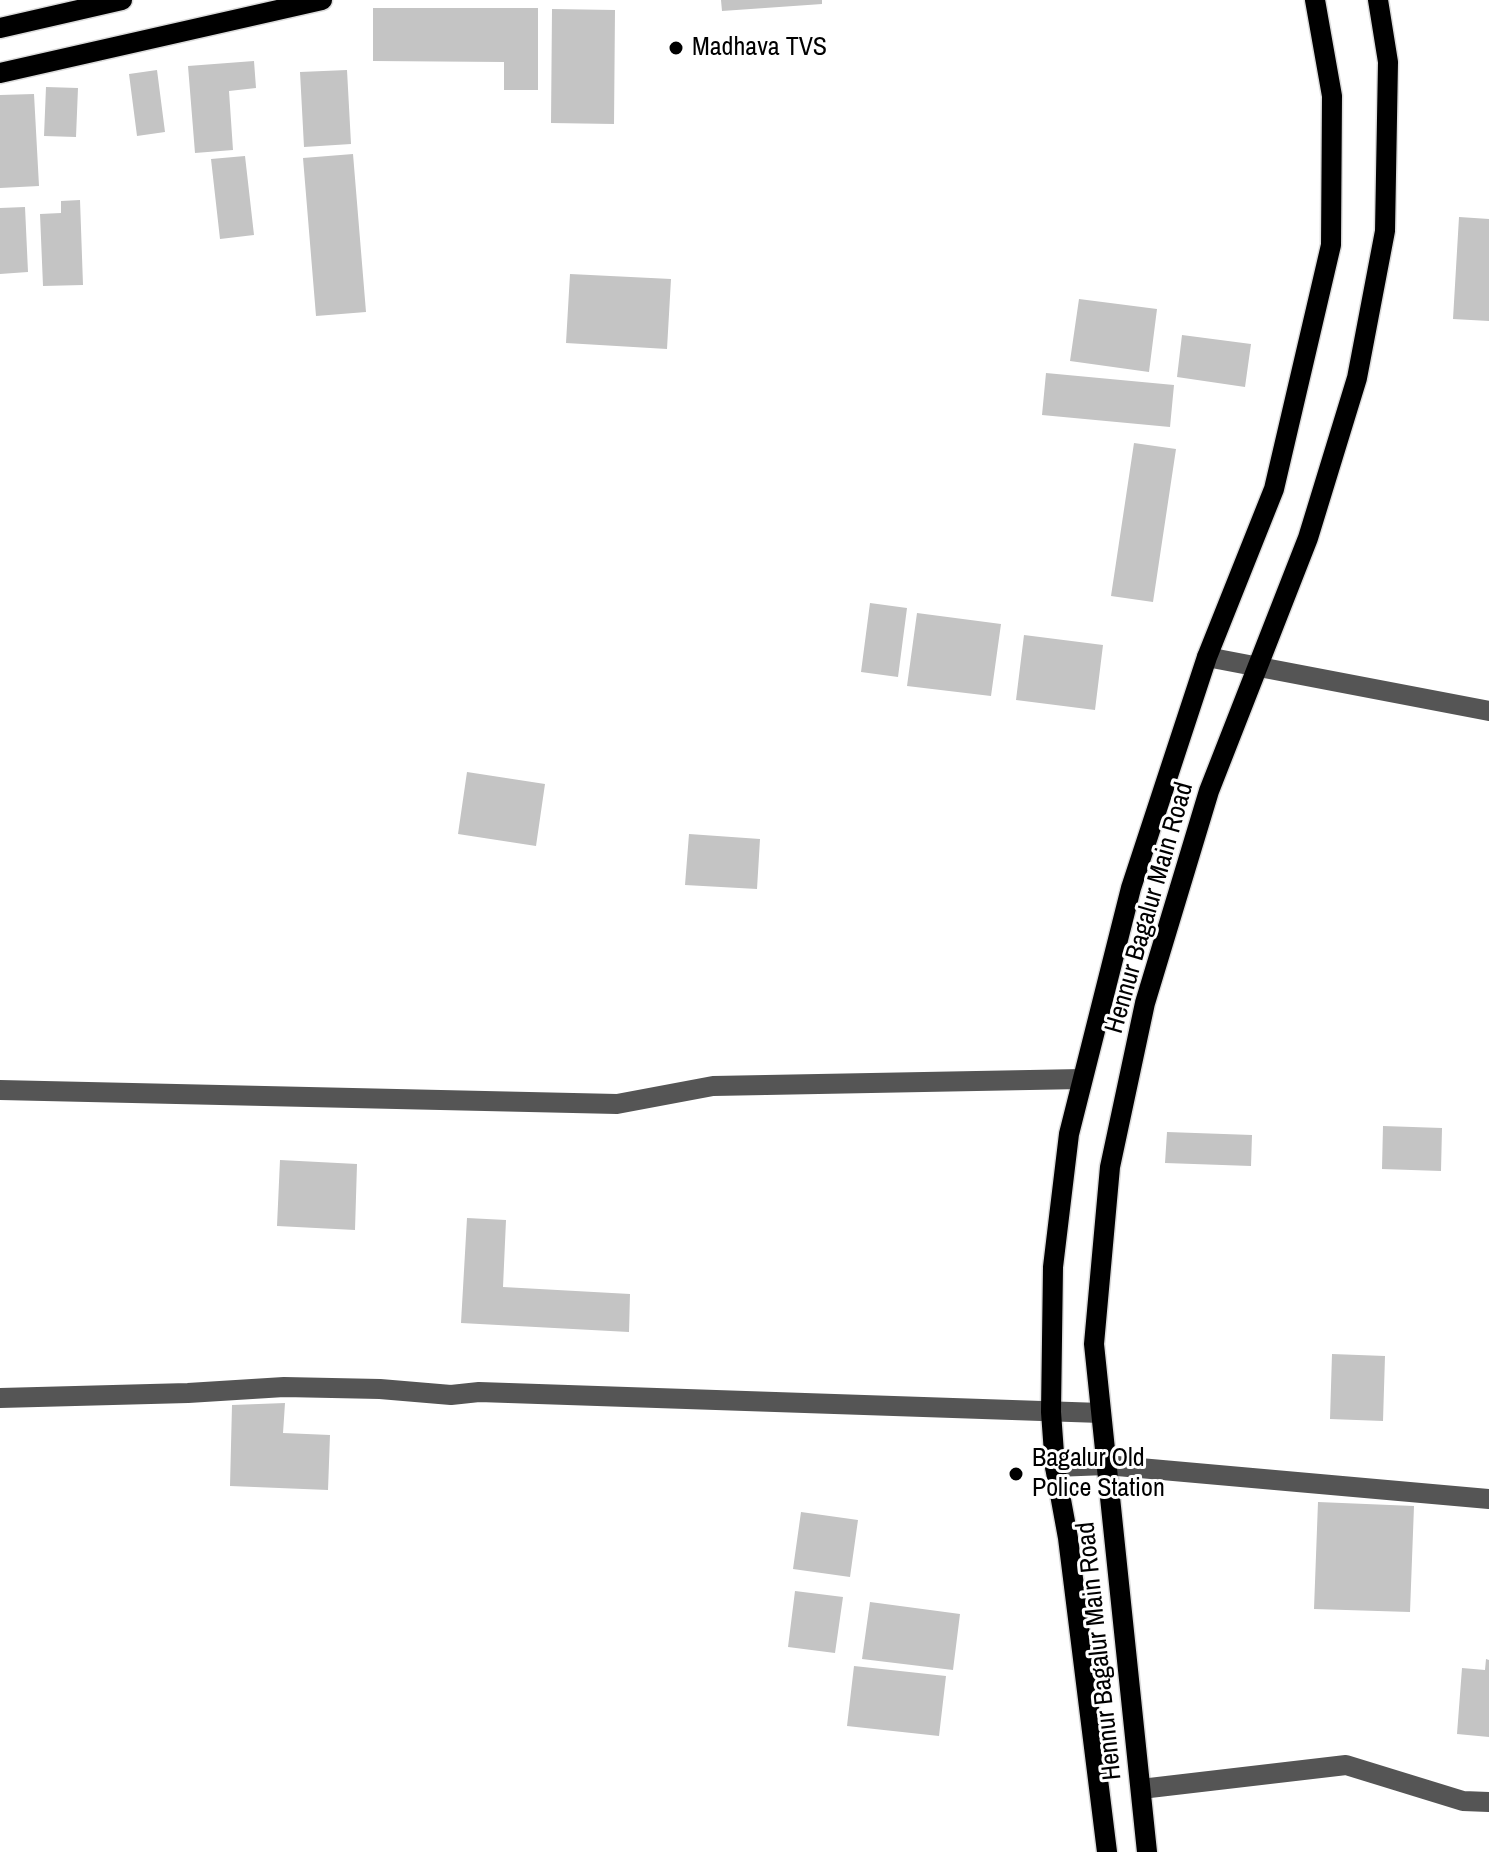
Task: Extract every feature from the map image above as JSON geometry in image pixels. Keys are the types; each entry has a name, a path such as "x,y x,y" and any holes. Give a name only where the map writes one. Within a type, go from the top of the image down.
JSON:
{"main road":[{"path":"0,28 122,0"},
{"path":"0,73 322,0"},
{"name":"Hennur Bagalur Main Road","path":"1107,1852 1068,1538 1055,1467 1051,1412 1053,1267 1069,1134 1131,888 1207,657 1274,489 1331,245 1332,96 1315,0"},
{"name":"Hennur Bagalur Main Road","path":"1147,1852 1094,1344 1110,1167 1145,1003 1209,791 1308,538 1357,378 1385,231 1388,62 1378,0"}],"street":[{"path":"1207,657 1489,711"},
{"path":"0,1090 617,1104 713,1086 1082,1079"},
{"path":"0,1398 284,1387 380,1389 451,1395 479,1392 1101,1413"},
{"path":"1055,1467 1106,1465 1489,1499"},
{"path":"1141,1789 1346,1765 1463,1801 1489,1802"}],"building":[{"path":"721,0 822,0 822,4 722,11"},
{"path":"373,8 538,8 538,90 504,90 504,62 373,61"},
{"path":"552,9 615,10 614,124 551,123"},
{"path":"254,61 256,88 229,91 233,150 195,153 188,66"},
{"path":"157,70 165,132 137,136 129,74"},
{"path":"347,70 351,144 304,147 300,72"},
{"path":"46,87 78,88 76,137 44,136"},
{"path":"34,94 39,186 0,188 0,95"},
{"path":"353,154 366,312 316,316 303,158"},
{"path":"245,156 254,235 220,239 211,159"},
{"path":"80,200 83,285 43,286 40,214 61,213 61,201"},
{"path":"25,207 28,272 0,274 0,208"},
{"path":"1459,217 1489,219 1489,321 1453,319"},
{"path":"570,274 671,279 667,349 566,343"},
{"path":"1079,299 1157,309 1149,372 1070,361"},
{"path":"1182,335 1251,344 1245,387 1177,377"},
{"path":"1046,373 1174,385 1170,427 1042,415"},
{"path":"1134,443 1176,449 1153,602 1111,596"},
{"path":"870,603 907,608 898,677 861,672"},
{"path":"917,613 1001,624 991,696 907,686"},
{"path":"1024,635 1103,645 1095,710 1016,700"},
{"path":"467,772 545,784 536,846 458,834"},
{"path":"689,834 760,839 757,889 685,885"},
{"path":"1383,1126 1442,1128 1441,1171 1382,1169"},
{"path":"1167,1132 1252,1135 1251,1166 1165,1163"},
{"path":"280,1160 357,1164 355,1230 277,1226"},
{"path":"467,1218 506,1220 503,1287 630,1294 629,1332 461,1323"},
{"path":"1332,1354 1385,1356 1383,1421 1330,1419"},
{"path":"285,1403 283,1433 330,1435 328,1490 230,1486 232,1405"},
{"path":"1318,1502 1414,1506 1410,1612 1314,1609"},
{"path":"801,1512 858,1520 850,1577 793,1569"},
{"path":"795,1591 843,1597 835,1653 788,1647"},
{"path":"870,1602 960,1614 953,1670 862,1659"},
{"path":"1486,1659 1489,1660 1489,1737 1457,1734 1462,1668 1485,1670"},
{"path":"854,1666 946,1676 939,1736 847,1726"}],"place":[{"name":"Madhava TVS","path":"676,48"},
{"name":"Bagalur Old Police Station","path":"1016,1474"}]}
